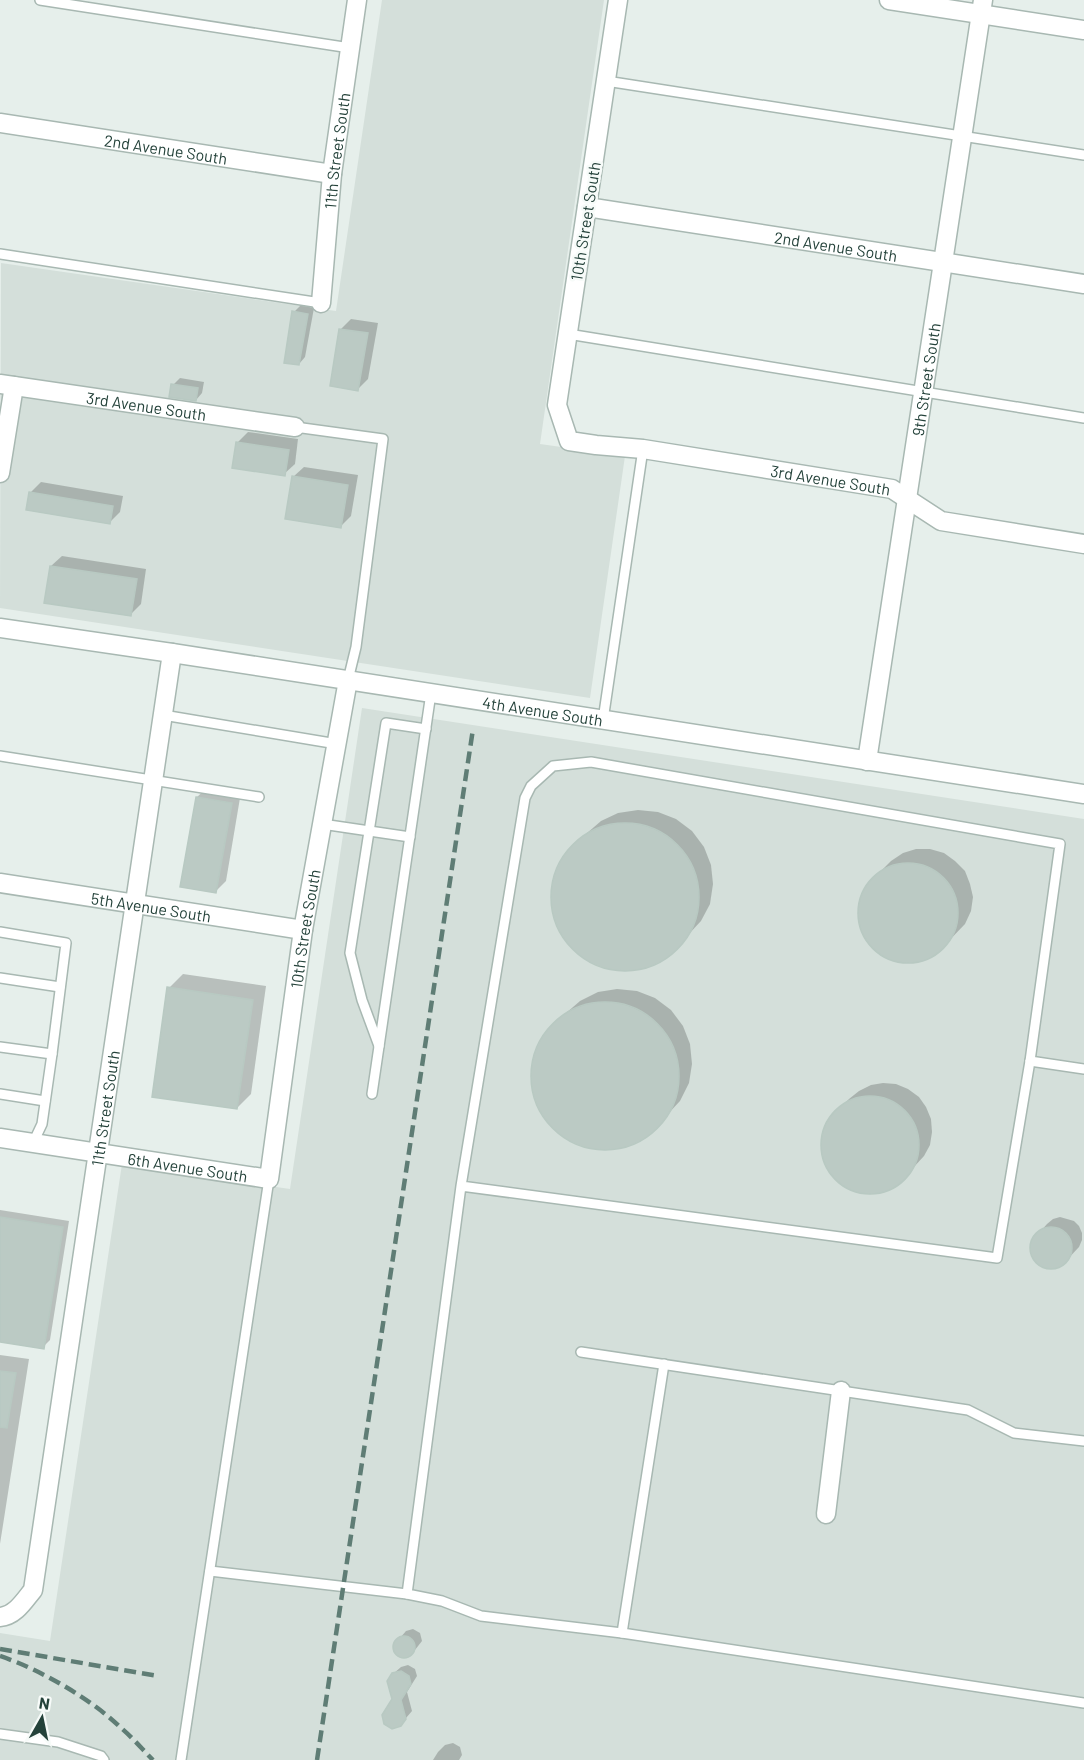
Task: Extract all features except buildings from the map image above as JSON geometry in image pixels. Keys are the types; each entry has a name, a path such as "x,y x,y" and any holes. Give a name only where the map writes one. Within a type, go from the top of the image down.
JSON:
{"street":[{"name":"11th Street South","path":"321,303 332,174 357,0"},
{"name":"10th Street South","path":"569,441 557,405 618,0"},
{"path":"889,0 982,7 1084,30"},
{"name":"9th Street South","path":"867,760 982,7"},
{"name":"2nd Avenue South","path":"0,123 332,174"},
{"name":"2nd Avenue South","path":"587,207 1084,284"},
{"path":"0,473 7,385"},
{"name":"3rd Avenue South","path":"7,385 295,428"},
{"name":"3rd Avenue South","path":"569,441 643,449 892,489 941,520 1084,544"},
{"name":"4th Avenue South","path":"0,627 1084,794"},
{"name":"11th Street South","path":"0,1617 18,1609 33,1590 172,653"},
{"name":"10th Street South","path":"269,1179 303,930 348,680"},
{"name":"5th Avenue South","path":"0,883 303,930"},
{"name":"6th Avenue South","path":"0,1138 269,1179"},
{"path":"826,1514 841,1391"}],"lane":[{"path":"40,0 350,48"},
{"path":"606,81 1084,155"},
{"path":"0,254 321,303"},
{"path":"568,334 1084,418"},
{"path":"295,428 383,439 356,647 348,680"},
{"path":"603,720 643,449"},
{"path":"372,1094 431,693"},
{"path":"163,716 337,744"},
{"path":"380,1048 362,1000 350,953 386,723 426,729"},
{"path":"0,756 259,797"},
{"path":"407,1594 461,1186 525,798 531,786 552,766 591,762 1060,844 1030,1060 997,1258 461,1186"},
{"path":"322,824 410,837"},
{"path":"0,932 66,943 42,1124 33,1143"},
{"path":"0,978 60,987"},
{"path":"0,1047 52,1054"},
{"path":"1030,1060 1084,1069"},
{"path":"0,1094 45,1101"},
{"path":"181,1760 269,1179"},
{"path":"581,1352 968,1410 1014,1433 1084,1442"},
{"path":"622,1634 664,1364"},
{"path":"210,1571 407,1594 442,1601 481,1616 622,1634 1084,1703"},
{"path":"0,1734 58,1742 101,1756 104,1760"}],"shaded area":[{"path":"382,0 604,0 540,444 625,456 590,698 0,608 1,263 336,311"},
{"path":"362,708 1084,819 1084,1760 0,1760 0,1633 50,1641 122,1164 290,1189"}],"railway":[{"path":"317,1760 473,729"},
{"path":"0,1649 158,1676"},
{"path":"0,1656 47,1677 79,1695 108,1716 153,1760"}]}
